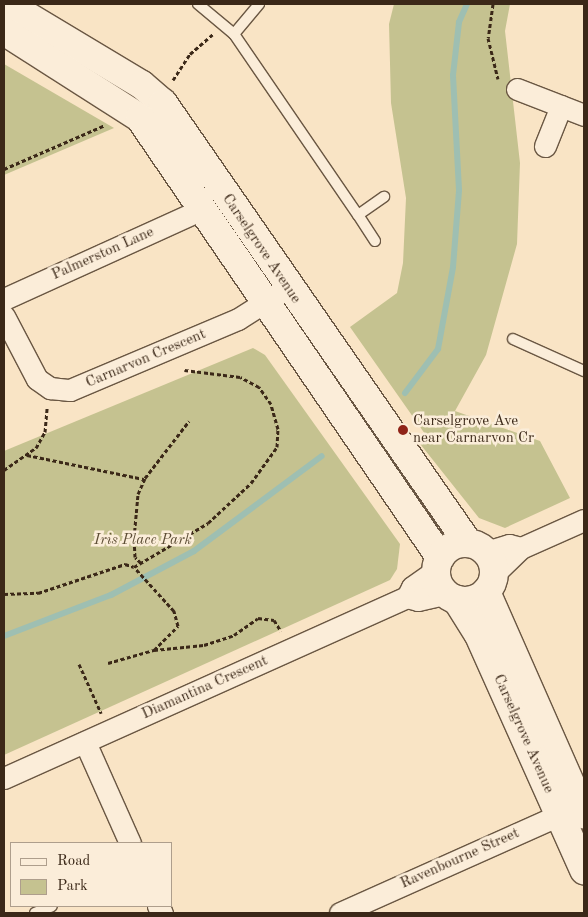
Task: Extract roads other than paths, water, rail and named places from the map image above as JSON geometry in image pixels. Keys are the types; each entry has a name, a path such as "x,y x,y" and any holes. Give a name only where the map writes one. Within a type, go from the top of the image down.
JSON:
{"street":[{"name":"Carselgrove Avenue","path":"7,4 153,93 483,565 575,811 584,870"},
{"name":"Carselgrove Avenue","path":"4,31 135,113 265,303 445,580 478,633 575,811"},
{"path":"520,90 584,115"},
{"path":"546,146 561,106"},
{"name":"Palmerston Lane","path":"4,299 202,209"},
{"name":"Carnarvon Crescent","path":"4,316 30,370 50,388 85,386 265,303 287,287"},
{"path":"483,565 452,546 445,580 473,600 483,565 509,546 521,548 583,522"},
{"name":"Diamantina Crescent","path":"4,778 407,597 418,600 445,580"},
{"path":"85,742 130,842"},
{"name":"Ravenbourne Street","path":"340,913 575,811"}],"lane":[{"path":"198,4 224,22 234,34 375,241"},
{"path":"234,34 259,4"},
{"path":"358,214 384,197"},
{"path":"513,339 584,371"},
{"path":"35,913 50,907"}],"waterway":[{"path":"405,393 438,349 453,267 459,190 453,75 459,22 467,4"},
{"path":"4,636 111,595 194,551 322,456"}],"place":[{"name":"Carselgrove Ave near Carnarvon Cr","path":"403,430"}],"park label":[{"name":"Iris Place Park","path":"143,541"}]}
